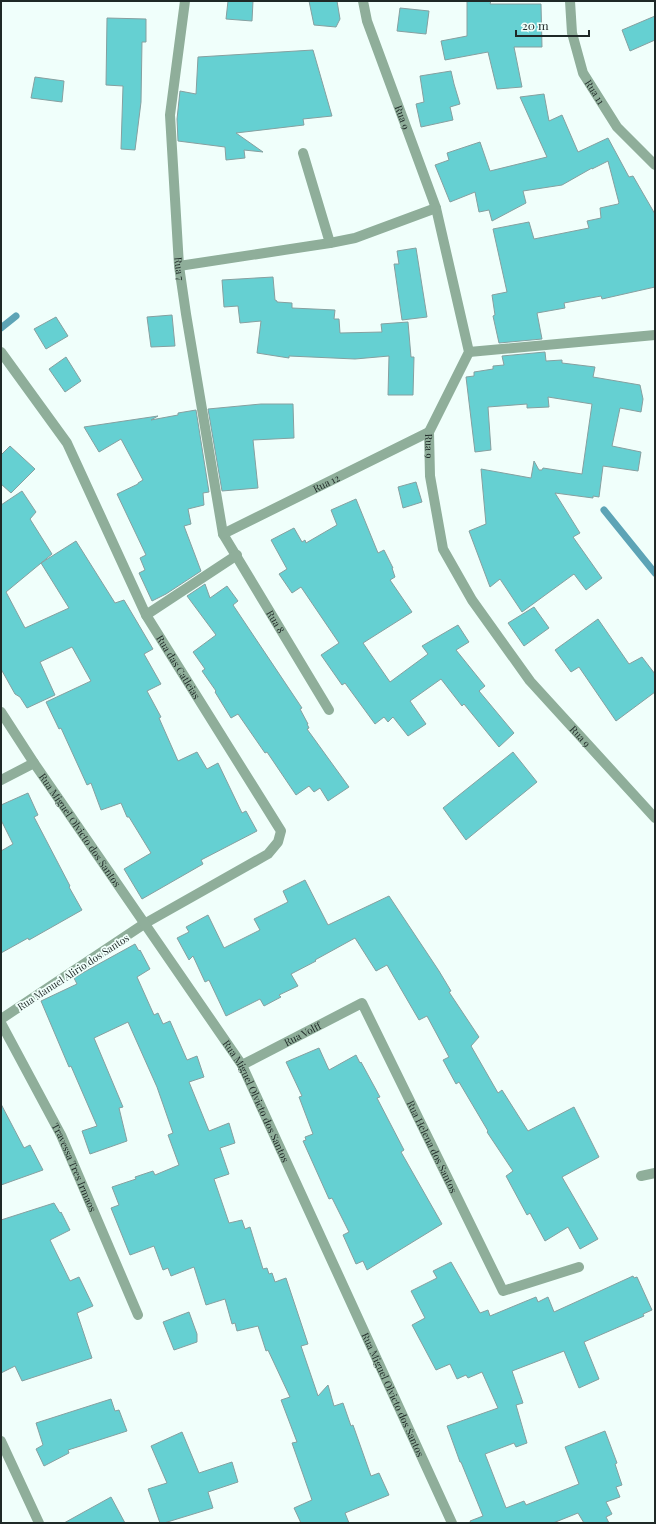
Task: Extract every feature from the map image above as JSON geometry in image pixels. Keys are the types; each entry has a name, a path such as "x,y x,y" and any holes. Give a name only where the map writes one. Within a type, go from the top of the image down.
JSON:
{"street":[{"name":"Rua 7","path":"185,1 170,115 179,266 223,534"},
{"name":"Rua 9","path":"362,1 367,21 436,208 469,352 429,432 430,476 443,549 468,594 530,681 655,818"},
{"name":"Rua 11","path":"570,1 572,33 583,73 616,126 655,165"},
{"path":"303,153 330,243"},
{"path":"179,266 355,238 436,208"},
{"path":"469,352 655,336"},
{"name":"Rua das Catleias","path":"1,352 68,443 146,615 281,830 278,842 268,854 144,924"},
{"name":"Rua 12","path":"223,534 429,432"},
{"name":"Rua 8","path":"223,534 329,710"},
{"path":"146,615 237,555"},
{"name":"Rua Miguel Olvicto dos Santos","path":"1,712 34,763 242,1065 452,1523"},
{"path":"1,780 34,763"},
{"name":"Rua Manuel Alirio dos Santos","path":"1,1019 144,924"},
{"name":"Rua Volff","path":"242,1065 362,1003"},
{"name":"Rua Helena dos Santos","path":"362,1003 503,1291 579,1267"},
{"name":"Travessa Tres Irmaos","path":"1,1023 61,1135 138,1315"},
{"path":"642,1176 655,1173"},
{"path":"1,1441 39,1523"}],"building":[{"path":"228,1 253,1 252,21 226,19"},
{"path":"309,1 337,1 340,19 336,27 314,25"},
{"path":"467,1 491,1 490,4 541,4 542,47 514,47 522,87 497,89 488,52 445,60 441,41 467,36"},
{"path":"400,8 429,11 426,34 397,31"},
{"path":"655,16 655,40 630,51 622,30"},
{"path":"107,18 146,19 146,42 142,42 141,102 135,150 121,149 123,86 106,85"},
{"path":"313,50 332,116 303,119 304,125 236,133 263,152 244,150 245,158 226,160 225,147 178,141 177,119 180,91 196,94 198,57"},
{"path":"451,71 460,104 450,107 453,120 421,127 416,104 424,102 420,76"},
{"path":"35,77 64,81 62,102 31,98"},
{"path":"544,94 549,121 562,115 578,152 608,138 629,177 633,176 655,214 655,287 602,299 601,296 564,303 565,308 537,313 542,339 499,343 493,316 495,315 492,295 507,292 493,229 529,222 534,239 589,228 587,221 601,218 600,208 619,203 608,161 562,185 523,191 526,203 492,221 489,210 479,212 475,192 450,202 435,165 449,160 447,153 480,142 490,171 547,157 520,97"},
{"path":"416,248 427,317 402,320 394,264 399,264 397,251"},
{"path":"273,277 275,300 277,302 292,303 292,308 335,310 334,319 339,319 340,333 382,332 381,324 408,322 411,357 414,357 413,395 388,395 389,356 355,359 289,356 289,358 257,353 261,321 240,323 238,306 224,307 222,280"},
{"path":"172,315 175,346 151,347 147,317"},
{"path":"56,317 68,336 46,349 34,329"},
{"path":"545,352 546,361 562,360 562,363 595,367 593,377 640,385 643,399 641,412 620,408 612,446 641,452 638,471 603,466 599,497 593,496 593,498 555,493 580,533 573,537 602,578 586,590 574,574 522,612 500,579 490,587 469,531 486,524 481,469 531,478 534,461 539,470 542,470 543,468 582,474 592,404 548,397 549,407 527,408 527,404 488,407 491,450 475,452 466,377 474,376 474,372 493,369 493,366 504,365 502,356"},
{"path":"66,357 81,381 65,392 49,369"},
{"path":"261,404 293,404 294,438 253,440 258,488 222,491 208,409"},
{"path":"196,410 209,492 203,493 204,505 188,509 191,524 184,526 201,571 166,594 152,601 139,573 145,570 140,558 146,555 117,494 143,480 121,439 99,452 84,427 158,416 151,420"},
{"path":"10,446 35,469 11,493 1,484 1,455"},
{"path":"416,482 422,502 403,508 398,487"},
{"path":"22,491 36,512 30,519 52,554 41,563 76,541 115,603 124,600 153,649 144,654 161,684 147,691 161,717 159,718 178,761 197,752 207,769 218,763 242,813 246,811 257,831 201,860 203,864 142,899 124,869 151,853 129,817 127,817 121,803 101,810 91,783 87,785 61,728 59,729 46,702 91,681 72,647 40,662 55,695 27,708 20,697 15,694 1,669 1,505","holes":["41,563 69,608 25,628 6,592"]},
{"path":"356,499 378,553 384,550 393,568 395,577 390,580 412,612 363,643 390,682 428,654 422,646 458,625 469,642 456,650 485,686 479,691 514,733 499,747 464,704 462,706 441,679 410,701 426,724 408,736 393,717 388,722 384,717 375,724 345,683 342,685 321,655 339,643 301,587 292,593 279,574 287,569 271,540 294,528 302,542 305,540 306,543 337,525 331,510"},
{"path":"205,584 210,598 227,586 238,601 233,605 302,708 300,709 309,728 307,729 349,787 328,801 320,788 314,792 309,786 296,795 267,752 265,753 238,714 231,718 215,692 216,691 202,671 205,669 193,652 216,635 187,596"},
{"path":"534,607 549,628 524,646 508,623"},
{"path":"598,619 629,664 642,657 655,674 655,692 616,721 579,667 571,672 555,650"},
{"path":"513,752 537,782 466,840 443,808"},
{"path":"28,793 38,815 34,817 82,910 29,940 28,938 1,953 1,851 13,844 1,820 1,805"},
{"path":"305,880 328,925 389,896 439,971 451,991 449,992 479,1037 471,1046 498,1093 502,1090 528,1131 574,1107 599,1157 562,1177 598,1239 580,1249 568,1227 545,1241 530,1213 527,1215 506,1176 513,1171 487,1132 488,1131 459,1082 456,1084 443,1060 449,1057 427,1016 419,1020 387,965 376,971 355,938 291,974 298,986 279,995 281,997 264,1006 260,999 226,1016 209,980 205,982 193,956 189,960 177,938 189,932 186,927 208,915 224,948 260,930 254,919 288,902 283,891"},
{"path":"135,944 139,951 140,950 150,969 137,977 154,1015 158,1013 163,1024 170,1021 187,1060 197,1056 204,1077 189,1082 209,1131 229,1123 235,1143 220,1148 229,1174 214,1179 229,1223 242,1220 245,1229 250,1227 263,1269 267,1268 269,1274 272,1273 275,1282 286,1278 308,1344 301,1346 318,1396 328,1385 334,1406 343,1403 351,1426 353,1425 371,1476 379,1473 389,1495 345,1513 349,1523 301,1523 294,1508 312,1500 292,1443 297,1442 281,1400 290,1397 268,1350 266,1351 258,1326 237,1331 235,1323 232,1324 225,1299 206,1305 194,1267 171,1276 168,1268 163,1270 154,1246 130,1255 111,1208 119,1205 112,1187 136,1179 135,1177 153,1171 155,1175 179,1165 168,1135 173,1133 157,1087 128,1022 94,1038 123,1107 119,1108 127,1141 90,1154 82,1131 97,1126 71,1066 69,1067 41,1001 77,984 74,978"},
{"path":"319,1048 329,1070 356,1055 360,1063 361,1062 380,1097 377,1098 404,1150 401,1152 442,1224 367,1270 363,1261 356,1264 343,1235 349,1232 332,1198 329,1199 303,1141 306,1140 305,1137 313,1134 299,1097 302,1096 286,1062"},
{"path":"1,1104 24,1148 30,1145 43,1170 1,1185"},
{"path":"54,1203 60,1213 61,1212 70,1230 50,1240 70,1281 79,1277 93,1306 77,1313 92,1358 22,1381 15,1366 1,1373 1,1220"},
{"path":"451,1262 480,1313 488,1310 490,1316 536,1297 538,1302 548,1297 554,1312 633,1276 634,1278 637,1277 652,1310 643,1314 644,1316 584,1342 599,1379 579,1388 564,1351 512,1371 523,1403 516,1405 527,1443 516,1447 514,1443 485,1454 506,1508 524,1501 526,1505 579,1484 565,1447 605,1431 617,1463 615,1464 622,1485 616,1487 620,1497 606,1502 612,1514 606,1517 609,1523 584,1523 578,1513 553,1523 471,1523 470,1521 483,1516 460,1462 447,1426 498,1408 482,1372 468,1378 466,1375 457,1379 450,1364 436,1370 412,1325 425,1318 411,1291 437,1278 433,1271"},
{"path":"189,1312 197,1334 197,1342 174,1350 163,1322"},
{"path":"111,1399 115,1411 119,1410 127,1431 68,1450 69,1453 44,1466 36,1449 43,1445 36,1423"},
{"path":"182,1432 199,1473 232,1462 238,1482 208,1492 213,1508 160,1523 148,1489 167,1483 151,1446"},
{"path":"111,1497 125,1523 64,1523"}],"waterway":[{"path":"1,328 16,316"},
{"path":"604,510 655,573"}]}
